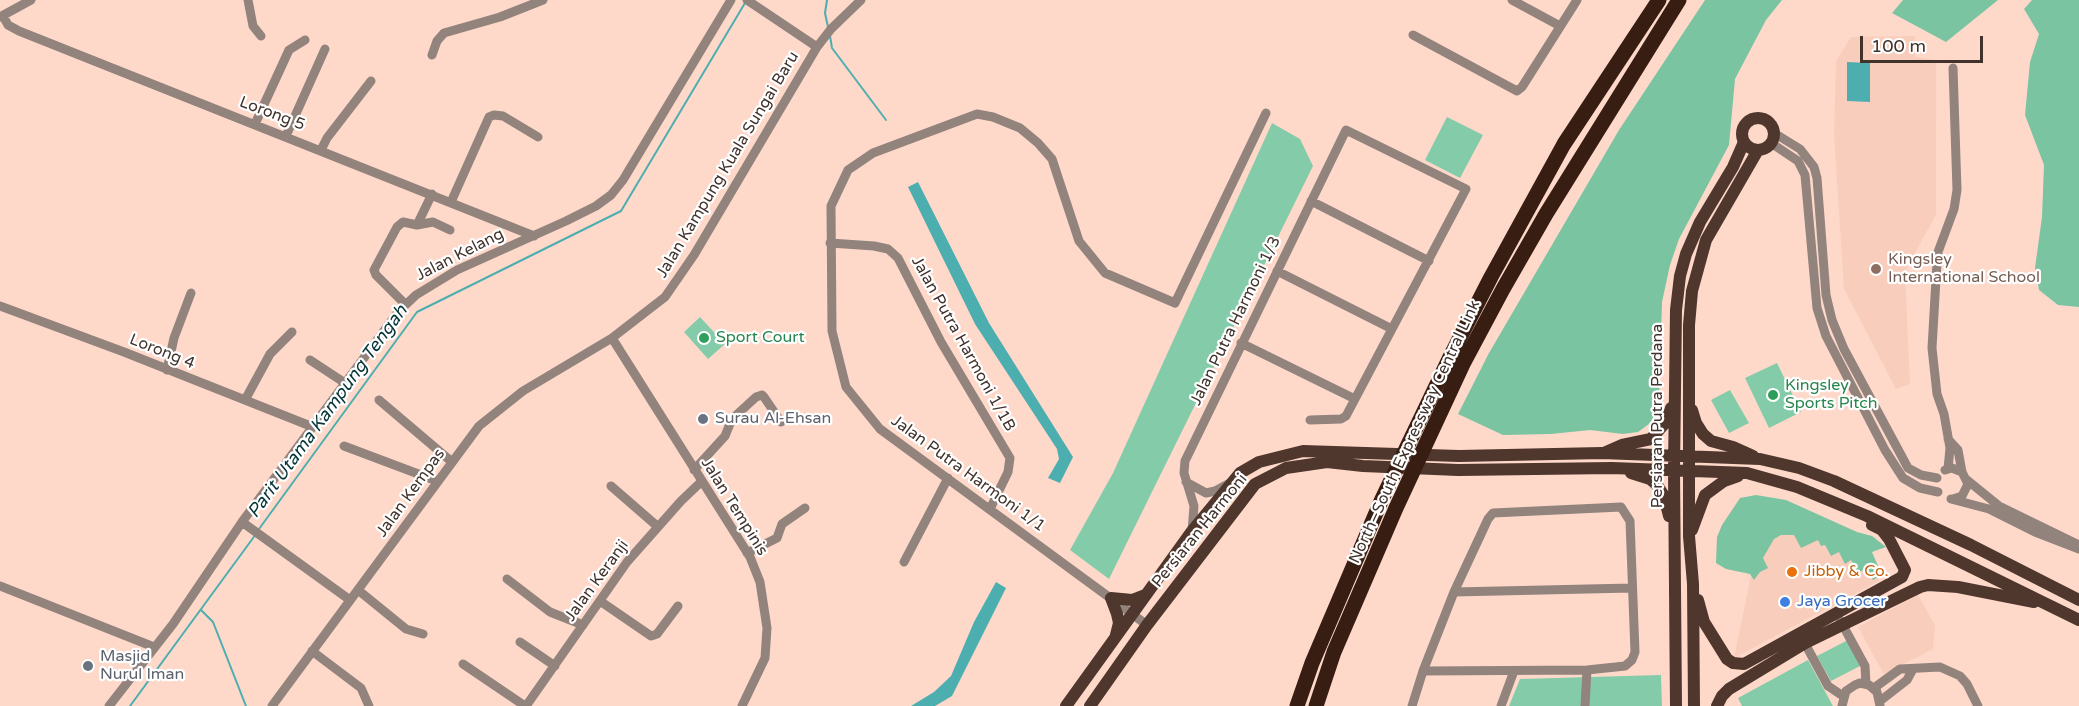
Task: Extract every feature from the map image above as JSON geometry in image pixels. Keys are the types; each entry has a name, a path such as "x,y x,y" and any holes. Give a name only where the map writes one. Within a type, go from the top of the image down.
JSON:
{"highway":[{"name":"North–South Expressway Central Link","path":"1297,706 1312,663 1382,499 1449,359 1564,144 1659,0"},
{"name":"North–South Expressway Central Link","path":"1316,706 1335,652 1396,508 1458,374 1546,214 1679,0"}],"main road":[{"path":"1752,119 1765,120 1772,125 1773,138 1764,149 1750,148 1744,142 1744,126 1752,119"},
{"name":"Persiaran Putra Perdana","path":"1676,706 1674,398 1676,310 1680,276 1686,254 1700,222 1730,172 1744,142"},
{"name":"Persiaran Putra Perdana","path":"1694,706 1693,584 1689,537 1689,325 1694,278 1706,240 1758,150"},
{"path":"1602,453 1622,445 1652,439 1665,423 1674,398"},
{"path":"1689,403 1696,423 1712,441 1760,459 1799,468 1834,481 1971,545 2079,600"},
{"name":"Persiaran Harmoni","path":"1066,706 1192,531 1240,473 1260,462 1303,451 1459,456 1602,453 1760,459"},
{"name":"Persiaran Harmoni","path":"1090,706 1147,625 1255,484 1286,468 1327,462 1458,470 1612,468 1747,473"},
{"path":"1612,468 1650,479 1658,485 1664,496 1674,535"},
{"path":"1689,537 1705,495 1724,481 1747,473 1797,487 1867,516 2079,620"},
{"path":"1693,584 1704,622 1727,659 1733,663 1744,664 1802,638 1839,618 1898,580 1905,570 1882,530 1831,501"},
{"path":"1839,618 1928,585 1987,592 2053,606"},
{"path":"1116,638 1118,614 1111,598 1132,600 1145,595"},
{"path":"1718,706 1722,696 1729,689 1802,638"}],"street":[{"path":"2,16 31,0"},
{"path":"248,0 253,26 261,36"},
{"path":"432,55 437,41 444,33 500,17 543,0"},
{"name":"Jalan Kelang","path":"110,706 173,624 242,522 313,428 380,333 405,304 457,270 596,206 611,195 640,153 731,0"},
{"name":"Jalan Kampung Kuala Sungai Baru","path":"612,338 665,297 677,281 817,47 861,0"},
{"path":"1512,0 1560,26"},
{"path":"1413,35 1517,91 1522,87 1577,0"},
{"path":"751,2 817,47"},
{"name":"Lorong 5","path":"2,16 8,25 19,31 255,123 534,236"},
{"path":"255,123 289,50 305,40"},
{"path":"286,136 326,49"},
{"path":"1948,469 1950,454 1944,414 1937,394 1932,348 1938,252 1954,209 1957,190 1953,68"},
{"path":"321,150 327,138 371,81"},
{"name":"Jalan Putra Harmoni 1/1","path":"1147,625 880,429 846,387 832,331 831,206 848,170 873,153 977,114 993,117 1020,128 1052,159 1079,241 1105,273 1175,303 1266,113"},
{"path":"451,202 489,117 503,116 538,137"},
{"name":"Jalan Putra Harmoni 1/3","path":"1192,531 1194,506 1184,473 1185,461 1346,130 1466,189 1429,261"},
{"path":"1773,138 1800,149 1814,167 1817,178 1826,295 1836,332 1908,468 1921,476 1937,478"},
{"path":"1773,138 1797,161 1806,175 1817,308 1826,336 1885,450 1903,478 1920,488 1989,509 2035,532 2079,547"},
{"path":"417,225 432,194"},
{"path":"1310,420 1341,419 1346,416 1429,261 1311,201"},
{"path":"405,304 376,275 374,270 400,224 403,222 417,225 433,222 450,230"},
{"name":"Jalan Putra Harmoni 1/1B","path":"830,243 888,249 898,258 941,342 1010,458 1008,472 990,509"},
{"path":"1277,271 1392,329"},
{"path":"167,370 174,338 191,293"},
{"name":"Lorong 4","path":"0,306 313,428"},
{"path":"244,400 270,354 292,332"},
{"name":"Jalan Kempas","path":"272,706 479,426 523,391 612,338"},
{"name":"Jalan Tempinis","path":"612,338 747,553 760,582 767,628 765,658 742,706"},
{"path":"1241,343 1355,399"},
{"path":"310,360 345,383"},
{"path":"694,470 725,436 732,420 756,397 762,395 764,397 781,422"},
{"path":"379,400 452,462"},
{"path":"1948,439 1958,450 1967,487 1962,496 1951,499"},
{"path":"344,446 437,481"},
{"path":"1938,492 1937,478 1948,469 1955,469 1999,506 2079,547"},
{"path":"904,561 948,478"},
{"name":"Jalan Keranji","path":"526,706 627,562 657,526 702,481"},
{"name":"Persiaran Harmoni","path":"1186,482 1206,493 1233,482"},
{"path":"611,486 657,526"},
{"path":"1412,706 1423,671 1454,592 1488,519 1493,513 1621,507 1630,521 1635,652 1632,660 1625,666 1587,670 1423,671"},
{"path":"747,553 777,538 782,524 805,508"},
{"path":"242,522 350,600"},
{"path":"507,579 550,612 583,626"},
{"path":"0,586 154,647"},
{"path":"1454,592 1632,588"},
{"path":"358,590 406,629 423,634"},
{"path":"600,601 651,636 657,634 678,606"},
{"path":"1839,618 1865,666 1870,686 1880,703 1907,680 1913,669"},
{"path":"1802,638 1828,686 1842,701 1846,691 1854,685 1870,686 1900,669 1930,666 1952,671 1967,684 1978,706"},
{"path":"520,642 555,666"},
{"path":"312,651 361,688 369,706"},
{"path":"464,664 526,706"},
{"path":"1586,706 1587,670"},
{"path":"1501,706 1514,671"}],"shaded area":[{"path":"1915,36 1915,57 1936,60 1936,215 1905,271 1910,384 1896,389 1844,289 1834,135 1836,61 1851,37"},
{"path":"1777,525 1803,527 1868,562 1879,581 1734,658 1752,571"},
{"path":"1918,595 1935,625 1933,649 1884,674 1858,627"}],"green space":[{"path":"1705,0 1782,0 1766,20 1735,79 1729,145 1679,239 1670,265 1662,302 1657,413 1649,424 1638,432 1623,434 1590,430 1503,435 1458,414 1489,353 1619,130"},
{"path":"1903,0 1998,0 1946,42 1892,13"},
{"path":"2032,0 2079,0 2079,307 2058,305 2039,290 2035,268 2042,217 2044,165 2025,115 2030,62 2039,34 2024,9"},
{"path":"1447,117 1483,135 1460,178 1425,160"},
{"path":"1272,123 1300,139 1313,166 1109,579 1070,550 1113,473"},
{"name":"Sport Court","path":"700,317 725,344 708,359 684,332"},
{"name":"Kingsley Sports Pitch","path":"1777,363 1801,412 1769,428 1745,378"},
{"path":"1730,390 1749,423 1729,433 1711,400"},
{"path":"1756,495 1786,500 1857,532 1872,536 1886,547 1872,552 1882,575 1873,580 1867,568 1858,573 1851,560 1845,564 1839,552 1831,556 1825,545 1821,546 1818,540 1801,548 1794,535 1781,535 1774,539 1763,558 1768,568 1760,572 1754,580 1750,574 1726,569 1716,563 1717,537 1722,525 1740,498"},
{"path":"1848,640 1862,665 1831,681 1817,656"},
{"path":"1808,660 1833,706 1742,706 1738,698"},
{"path":"1661,675 1662,706 1509,706 1520,679"}],"water":[{"path":"1847,62 1870,63 1870,102 1847,101"},
{"path":"918,182 989,323 1073,457 1060,483 1048,478 1059,459 1057,449 975,324 908,187"},
{"path":"996,582 1006,588 952,696 935,706 911,706 934,692 951,676 974,622"}],"waterway":[{"path":"827,0 825,13 828,27"},
{"name":"Parit Utama Kampung Tengah","path":"259,529 417,312 621,211 745,3"},
{"path":"830,36 832,48 886,120"},
{"name":"Parit Utama Kampung Tengah","path":"130,706 256,534"},
{"path":"201,610 213,622 246,706"}],"place":[{"name":"Kingsley International School","path":"1876,269"},
{"name":"Sport Court","path":"704,338"},
{"name":"Kingsley Sports Pitch","path":"1773,395"},
{"name":"Surau Al-Ehsan","path":"703,419"},
{"name":"Jibby & Co.","path":"1792,572"},
{"name":"Jaya Grocer","path":"1785,602"},
{"name":"Masjid Nurul Iman","path":"88,666"}]}
